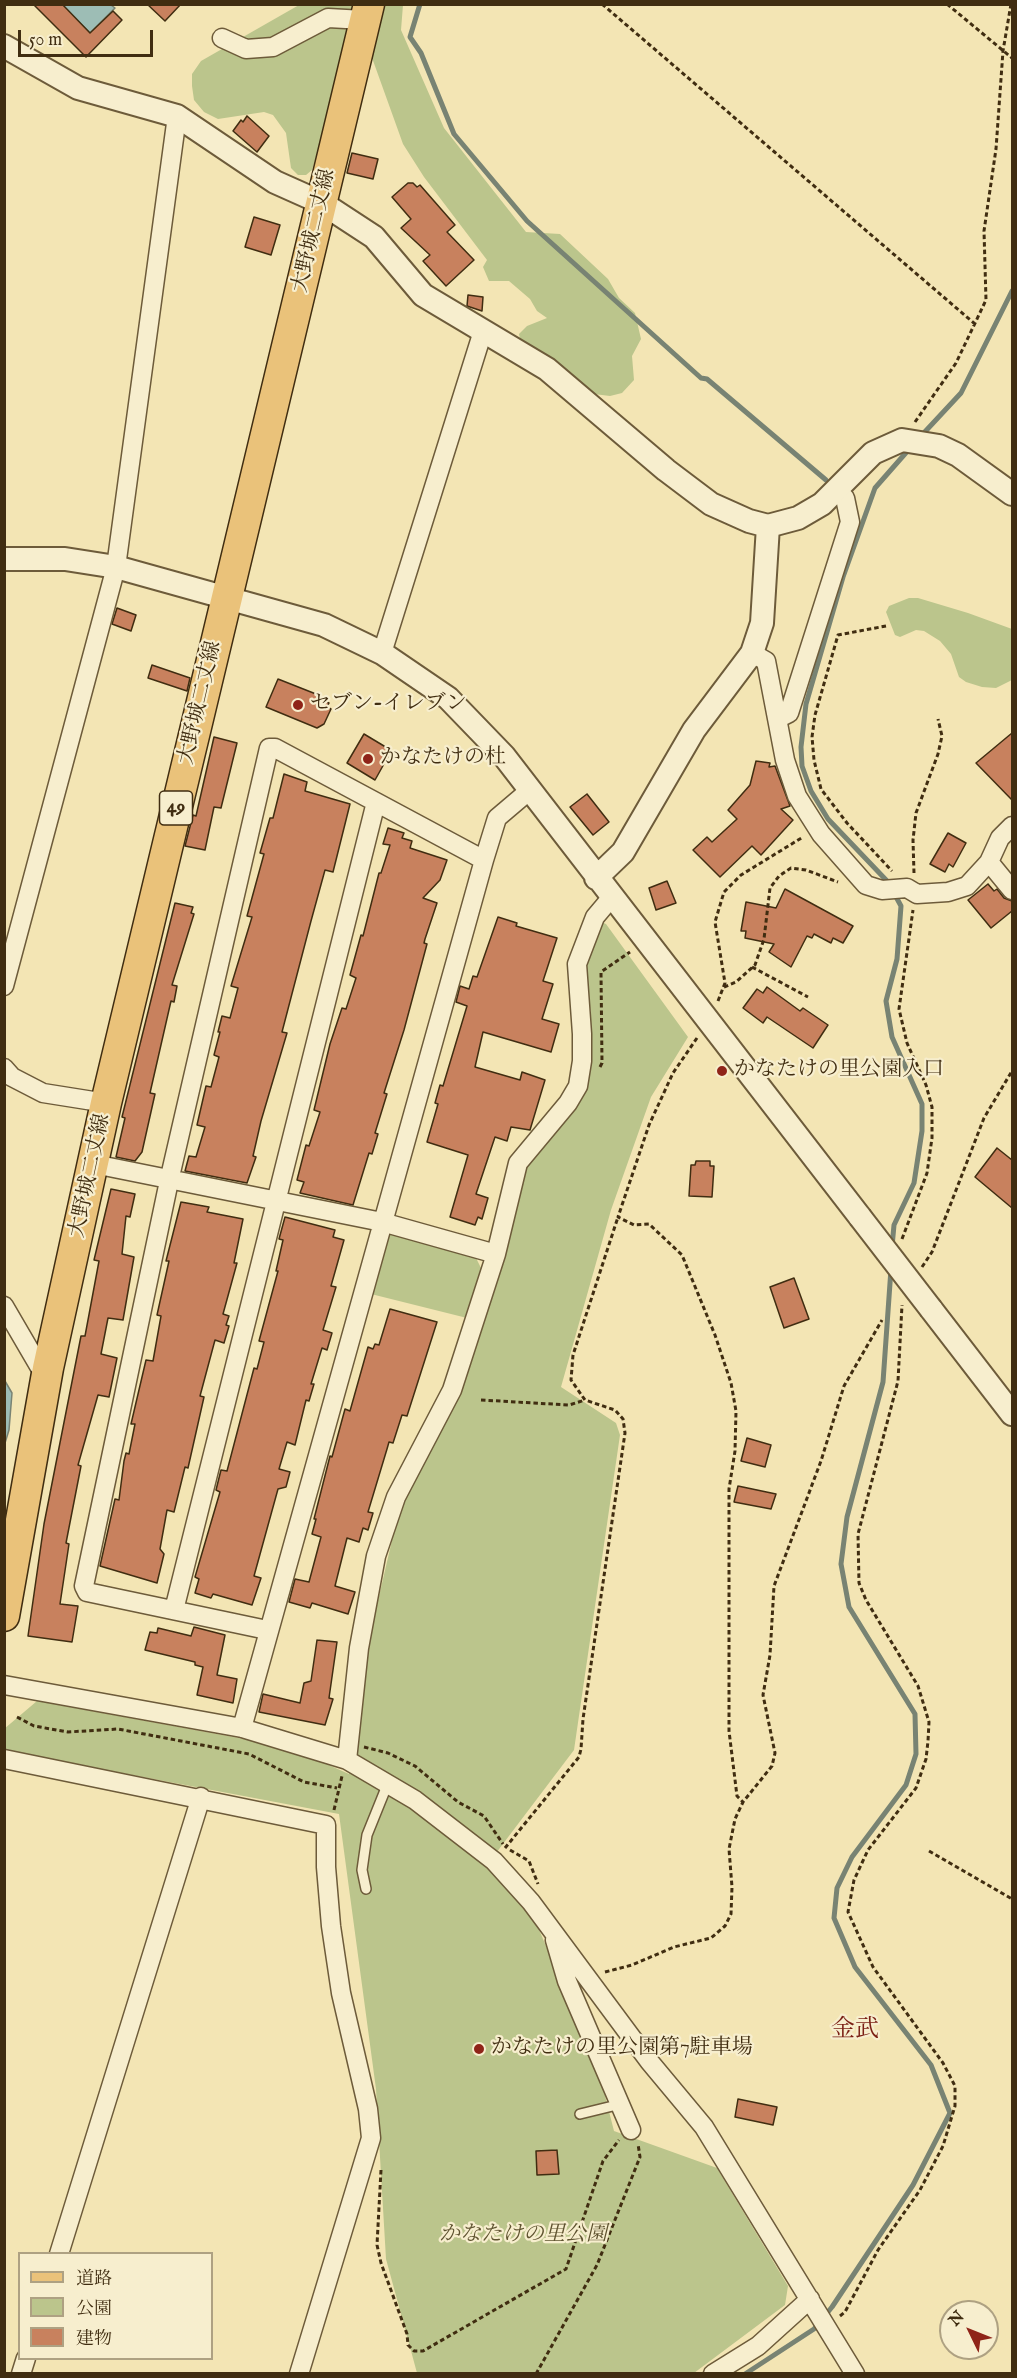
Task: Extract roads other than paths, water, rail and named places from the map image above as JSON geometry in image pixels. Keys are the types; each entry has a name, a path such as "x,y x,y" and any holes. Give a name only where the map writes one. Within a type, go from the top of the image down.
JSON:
{"main road":[{"name":"大野城二丈線","path":"4,1616 48,1368 106,1103 366,12"}],"street":[{"path":"222,38 246,49 273,47 328,18 366,12"},
{"path":"4,46 78,88 177,116 275,182 322,203 374,237 423,295 547,369 666,470 711,504 749,521 768,526 798,518 822,504 873,453 902,440 939,446 958,455 1012,494"},
{"path":"4,986 116,567 177,116"},
{"path":"382,653 483,331"},
{"path":"779,718 789,713 850,522 845,498 835,490"},
{"path":"596,878 623,852 694,730 752,653 762,623 768,526"},
{"path":"4,559 65,560 116,567 324,625 382,653 448,698 483,733 530,790 611,898 1012,1414"},
{"path":"752,653 766,661 779,718 785,760 797,796 818,828 874,887 910,890 917,894 948,891 967,886 988,862 1000,838 1012,826"},
{"path":"267,1630 87,1592 84,1586 168,1181 269,748 275,748 484,860"},
{"path":"242,1728 267,1630 484,860 497,818 530,790"},
{"path":"174,1610 375,802"},
{"path":"988,862 1012,890"},
{"path":"348,1751 359,1648 376,1556 396,1497 452,1390 496,1254 518,1163 568,1103 576,1089 582,1061 577,964 595,917 611,898"},
{"path":"4,1068 12,1077 43,1093 106,1103"},
{"path":"94,1164 168,1181 382,1222 496,1254"},
{"path":"4,1306 39,1366 48,1368"},
{"path":"4,1685 242,1728 348,1751 388,1784 500,1854 528,1898 584,1970 649,2061 704,2127 855,2373"},
{"path":"4,1759 201,1797 326,1825 326,1867 333,1937 341,1993 368,2109 370,2142 300,2373"},
{"path":"59,2252 201,1797"},
{"path":"553,1932 567,1982 631,2130"},
{"path":"713,2373 758,2346 810,2299"}],"lane":[{"path":"366,1889 362,1870 367,1835 388,1784"},
{"path":"580,2114 621,2104"}],"water":[{"path":"62,5 111,5 115,8 90,33"},
{"path":"5,1381 12,1393 9,1430 5,1443"}],"waterway":[{"path":"420,4 410,37 421,53 454,134 527,221 701,378 707,379 826,480"},
{"path":"921,436 961,393 1012,291"},
{"path":"892,1247 894,1225 914,1183 922,1131 922,1104 892,1037 886,1001 897,959 901,906 888,882 828,819 811,791 802,766 801,747 806,704 843,577 875,488 911,447"},
{"path":"745,2374 814,2329 832,2307 913,2185 950,2113 931,2065 855,1967 834,1918 837,1888 852,1857 906,1785 916,1754 915,1714 849,1607 841,1564 847,1517 883,1382 891,1269"}],"place":[{"name":"セブン-イレブン","path":"298,705"},
{"name":"かなたけの杜","path":"368,759"},
{"name":"かなたけの里公園入口","path":"722,1071"},
{"name":"かなたけの里公園第7駐車場","path":"479,2049"}],"district":[{"name":"金武","path":"855,2031"}],"park label":[{"name":"かなたけの里公園","path":"523,2236"}]}
